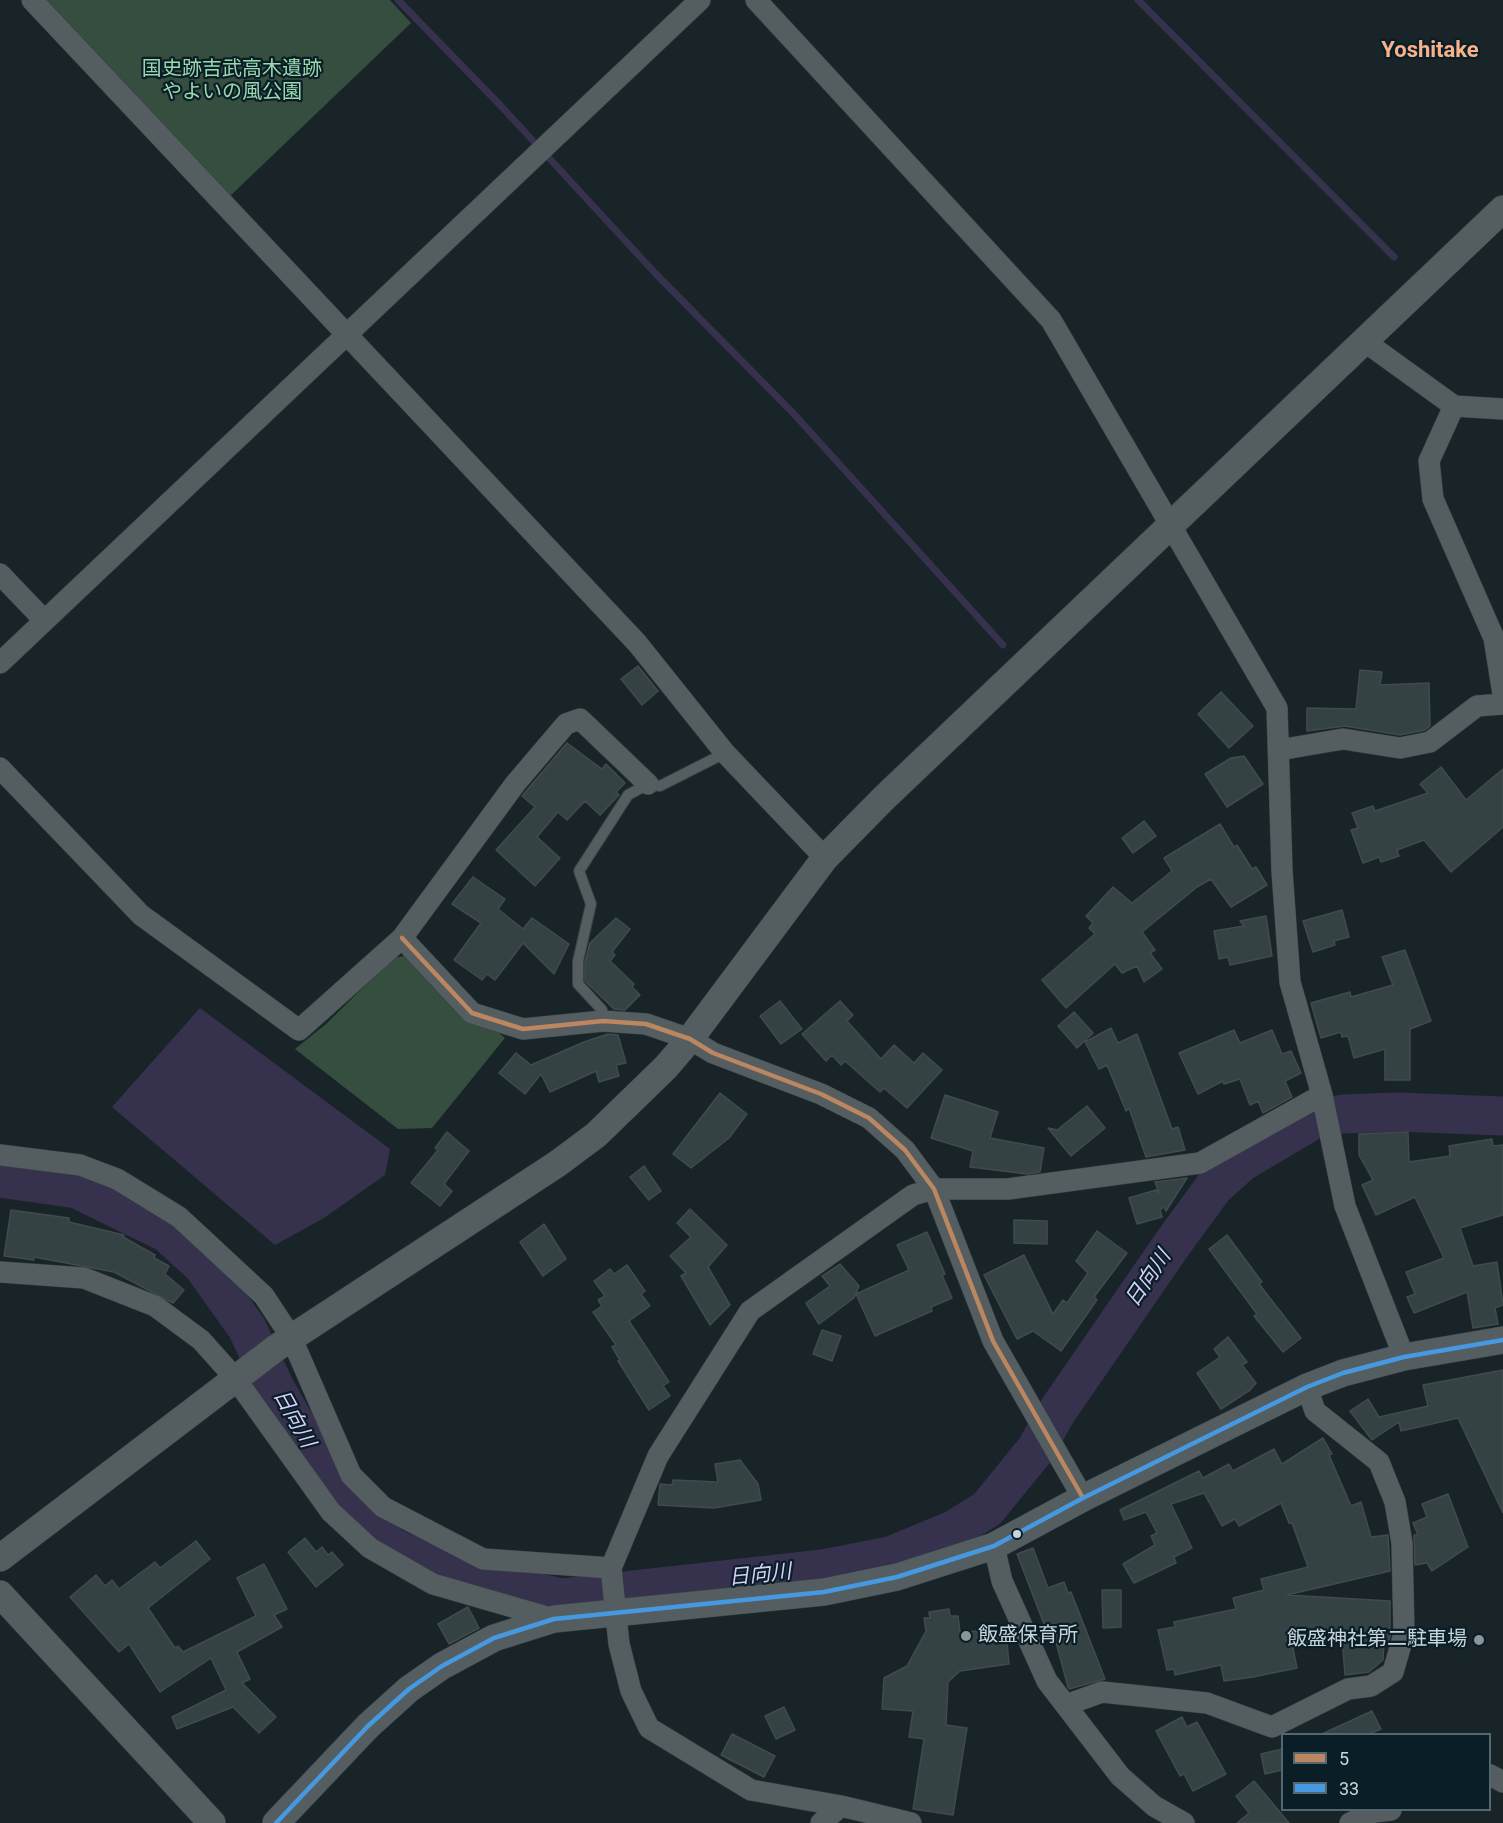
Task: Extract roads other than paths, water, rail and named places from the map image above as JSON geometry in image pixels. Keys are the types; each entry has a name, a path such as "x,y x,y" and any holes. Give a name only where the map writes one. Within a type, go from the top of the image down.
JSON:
{"street":[{"path":"32,0 637,643 725,753 825,858"},
{"path":"0,663 700,0"},
{"path":"756,0 1051,320 1277,708 1282,871 1290,982 1322,1095 1345,1206 1404,1357"},
{"path":"0,1558 284,1343 557,1164 596,1135 666,1067 690,1039 825,858 935,747 1503,209"},
{"path":"1364,341 1454,406 1503,409"},
{"path":"1454,406 1429,461 1433,499 1494,638 1503,694"},
{"path":"0,574 45,620"},
{"path":"1279,750 1342,739 1400,748 1430,742 1477,706 1503,704"},
{"path":"0,768 141,915 299,1029 402,938 516,784 566,724 580,719 648,784"},
{"path":"402,938 472,1013 523,1029 603,1021 646,1024 690,1039 713,1053 821,1094 869,1118 905,1150 934,1189 993,1341 1083,1498"},
{"path":"911,1823 841,1806 751,1791 649,1728 631,1691 619,1644 610,1568 658,1456 750,1311 913,1195 934,1189 1008,1189 1200,1163 1322,1095"},
{"path":"0,1155 80,1165 117,1179 179,1216 264,1296 284,1343 351,1475 383,1508 483,1560 610,1568"},
{"path":"0,1272 84,1278 155,1306 201,1340 239,1375 331,1512 370,1548 432,1584 554,1619"},
{"path":"276,1823 368,1726 409,1689 442,1666 494,1638 554,1619 824,1592 897,1577 994,1546 1083,1498 1306,1387 1343,1373 1404,1357 1501,1344"},
{"path":"1066,1705 1102,1692 1207,1703 1272,1727 1348,1689 1371,1686 1393,1672 1404,1635 1402,1543 1395,1502 1379,1462 1315,1411 1306,1387"},
{"path":"994,1546 1002,1581 1047,1681 1120,1776 1154,1806 1184,1823"},
{"path":"0,1594 212,1823"},
{"path":"821,1823 841,1806"},
{"path":"1350,1823 1380,1811"}],"lane":[{"path":"603,1021 602,1010 578,984 578,961 591,904 579,871 628,795 648,784 660,786 725,753"}],"waterway":[{"path":"398,0 501,106 655,273 793,413 1003,645"},
{"path":"1138,0 1394,257"},
{"name":"日向川","path":"0,1178 77,1189 167,1233 202,1265 247,1328 275,1388 327,1479 358,1520 392,1547 434,1567 562,1598 823,1569 890,1556 953,1530 987,1509 1036,1449 1056,1413 1173,1243 1214,1187 1242,1162 1313,1120 1343,1114 1397,1112 1503,1116"}],"place":[{"name":"飯盛保育所","path":"966,1636"},
{"name":"飯盛神社第二駐車場","path":"1479,1640"}],"district":[{"name":"Yoshitake","path":"1430,51"}],"park label":[{"name":"国史跡吉武高木遺跡 やよいの風公園","path":"232,82"}]}
